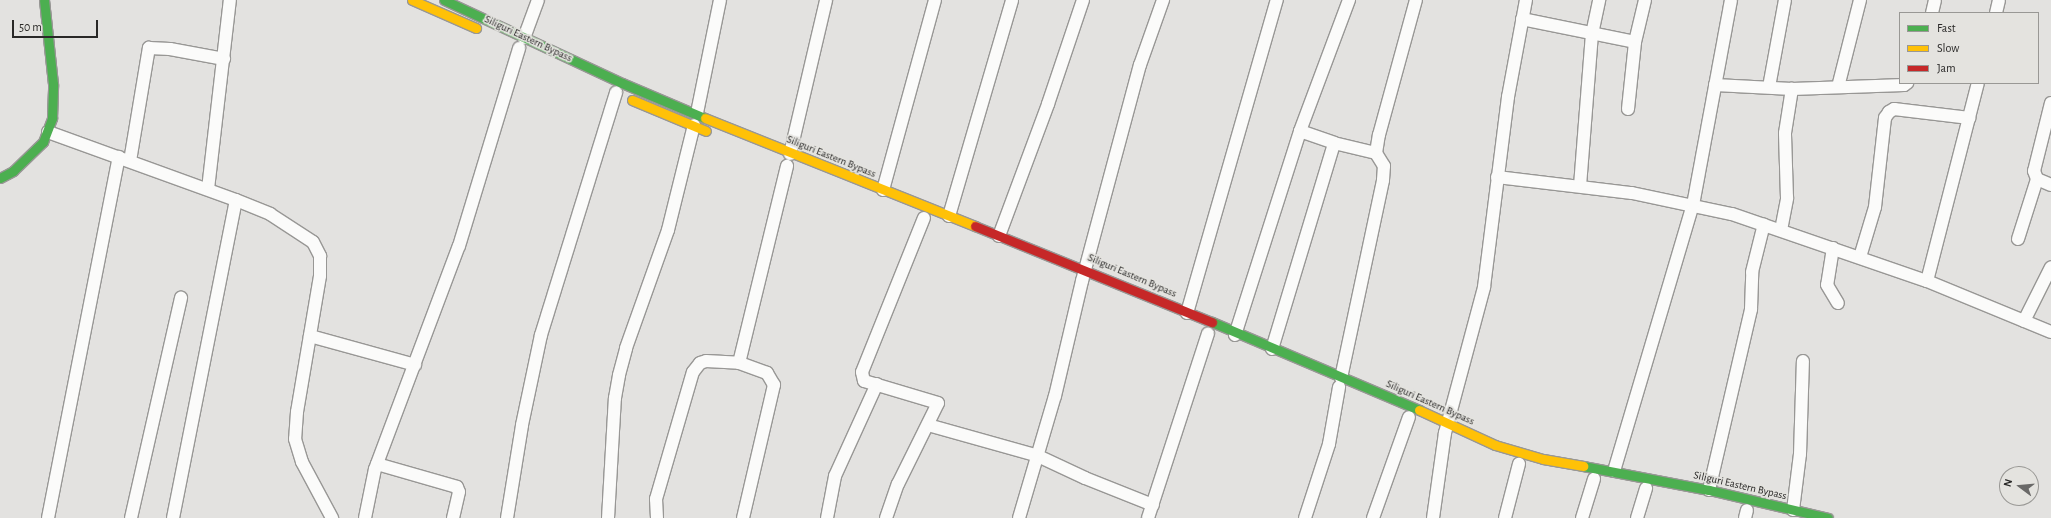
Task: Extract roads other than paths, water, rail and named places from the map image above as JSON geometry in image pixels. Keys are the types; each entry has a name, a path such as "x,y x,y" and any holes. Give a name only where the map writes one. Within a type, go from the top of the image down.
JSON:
{"main road":[{"path":"0,178 25,162 43,142 48,132 54,104 44,0"},
{"name":"Siliguri Eastern Bypass","path":"412,0 483,31"},
{"name":"Siliguri Eastern Bypass","path":"444,0 523,46"},
{"name":"Siliguri Eastern Bypass","path":"507,42 523,46 697,113 788,163 883,190 999,236 1083,278 1187,313 1232,340 1446,428 1498,456"},
{"path":"612,91 715,135"},
{"path":"1196,328 1211,334"},
{"name":"Siliguri Eastern Bypass","path":"1337,383 1355,394 1409,417 1520,453 1709,490 1828,518"},
{"path":"1515,463 1539,468"},
{"path":"1582,477 1661,491"},
{"name":"Siliguri Eastern Bypass","path":"1744,512 1760,513"}],"street":[{"path":"208,189 230,0"},
{"path":"365,518 377,464 459,246 538,0"},
{"path":"697,113 720,0"},
{"path":"739,363 826,0"},
{"path":"883,190 935,0"},
{"path":"950,216 1012,0"},
{"path":"999,236 1048,104 1083,0"},
{"path":"1019,518 1055,396 1083,278 1140,65 1163,0"},
{"path":"1187,313 1277,0"},
{"path":"1232,340 1300,131 1349,0"},
{"path":"1305,518 1328,444 1337,383 1383,180 1384,166 1376,153 1379,135 1416,0"},
{"path":"1437,517 1446,428 1484,287 1497,177 1526,0"},
{"path":"1580,186 1592,34 1599,0"},
{"path":"1628,109 1635,42 1645,0"},
{"path":"1614,471 1693,205 1731,0"},
{"path":"1769,87 1785,0"},
{"path":"1838,87 1860,0"},
{"path":"1932,12 1935,0"},
{"path":"1996,12 1999,0"},
{"path":"1522,19 1635,42"},
{"path":"48,518 149,48 170,49 224,59"},
{"path":"1715,85 1792,89 1906,84"},
{"path":"1927,281 1978,84"},
{"path":"1781,230 1787,198 1785,133 1792,89"},
{"path":"507,518 522,425 541,335 612,91"},
{"path":"2018,239 2037,179 2034,171 2051,104"},
{"path":"1860,257 1875,207 1885,118 1888,112 1894,109 1969,118"},
{"path":"608,518 615,398 619,375 626,348 668,230 694,125"},
{"path":"1300,131 1334,143 1376,153"},
{"path":"48,132 208,189 270,214 313,242 320,256 320,270 297,412 295,439 302,462 332,518"},
{"path":"1271,356 1334,143"},
{"path":"1497,177 1580,186 1693,205 1764,224 1927,281 2051,332"},
{"path":"2037,179 2051,186"},
{"path":"173,518 236,200"},
{"path":"886,518 898,484 938,406 937,401 864,380 862,372 924,218"},
{"path":"1709,490 1751,309 1752,272 1764,224"},
{"path":"1833,248 1827,285 1838,303"},
{"path":"2024,321 2051,267"},
{"path":"131,518 181,298"},
{"path":"1148,518 1211,334"},
{"path":"310,336 415,365"},
{"path":"657,518 656,499 693,372 700,363 706,361 739,363 767,373 774,385 743,518"},
{"path":"1793,510 1800,454 1802,361"},
{"path":"827,518 833,480 877,384"},
{"path":"1373,518 1409,417"},
{"path":"928,425 1038,456 1084,478 1153,505"},
{"path":"1505,518 1515,463"},
{"path":"377,464 457,487 459,492 453,518"},
{"path":"1582,518 1594,479"},
{"path":"1637,518 1646,488"}]}
